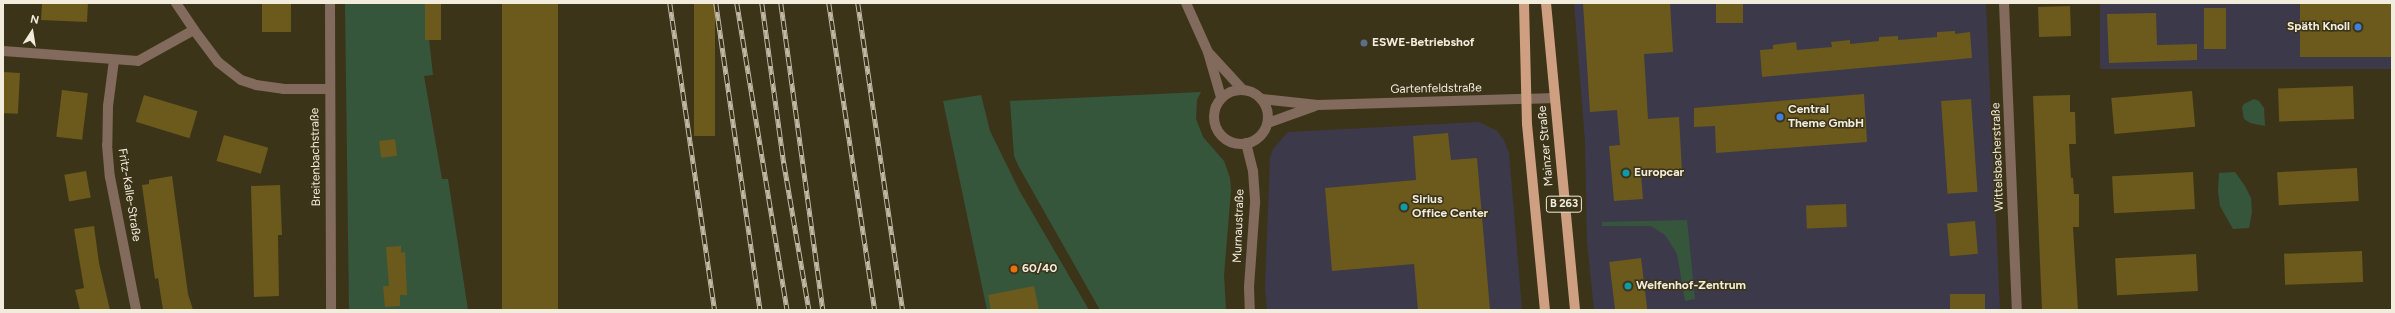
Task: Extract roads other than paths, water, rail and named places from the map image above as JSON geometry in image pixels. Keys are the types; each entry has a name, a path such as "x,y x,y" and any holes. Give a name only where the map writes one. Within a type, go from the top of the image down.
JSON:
{"main road":[{"name":"Mainzer Straße","path":"1524,3 1525,100 1545,310"},
{"name":"Mainzer Straße","path":"1546,3 1575,310"}],"street":[{"path":"176,3 218,62 242,80 256,85 283,90 329,89"},
{"name":"Breitenbachstraße","path":"330,3 329,89 331,310"},
{"path":"1186,3 1208,52 1221,98"},
{"name":"Wittelsbacherstraße","path":"2004,3 2017,310"},
{"path":"3,51 114,60 144,60 194,30"},
{"path":"1208,52 1242,89"},
{"name":"Fritz-Kalle-Straße","path":"114,60 108,106 107,145 110,177 136,310"},
{"path":"1242,89 1250,91 1262,98 1268,112 1268,123 1258,138 1246,143 1231,142 1219,133 1213,119 1214,111 1221,98 1235,90 1242,89"},
{"name":"Gartenfeldstraße","path":"1262,98 1318,105 1556,98"},
{"name":"Gartenfeldstraße","path":"1268,123 1318,105"},
{"name":"Murnaustraße","path":"1246,143 1253,171 1255,203 1249,287 1250,310"}],"railway":[{"path":"670,3 715,310"},
{"path":"716,3 760,310"},
{"path":"737,3 787,310"},
{"path":"762,3 784,163 809,310"},
{"path":"781,3 823,310"},
{"path":"829,3 875,310"},
{"path":"858,3 903,310"}],"place":[{"name":"Späth Knoll","path":"2358,27"},
{"name":"ESWE-Betriebshof","path":"1364,43"},
{"name":"Central Theme GmbH","path":"1780,117"},
{"name":"Europcar","path":"1626,173"},
{"name":"Sirius Office Center","path":"1404,207"},
{"name":"60/40","path":"1014,269"},
{"name":"Welfenhof-Zentrum","path":"1628,286"}]}
